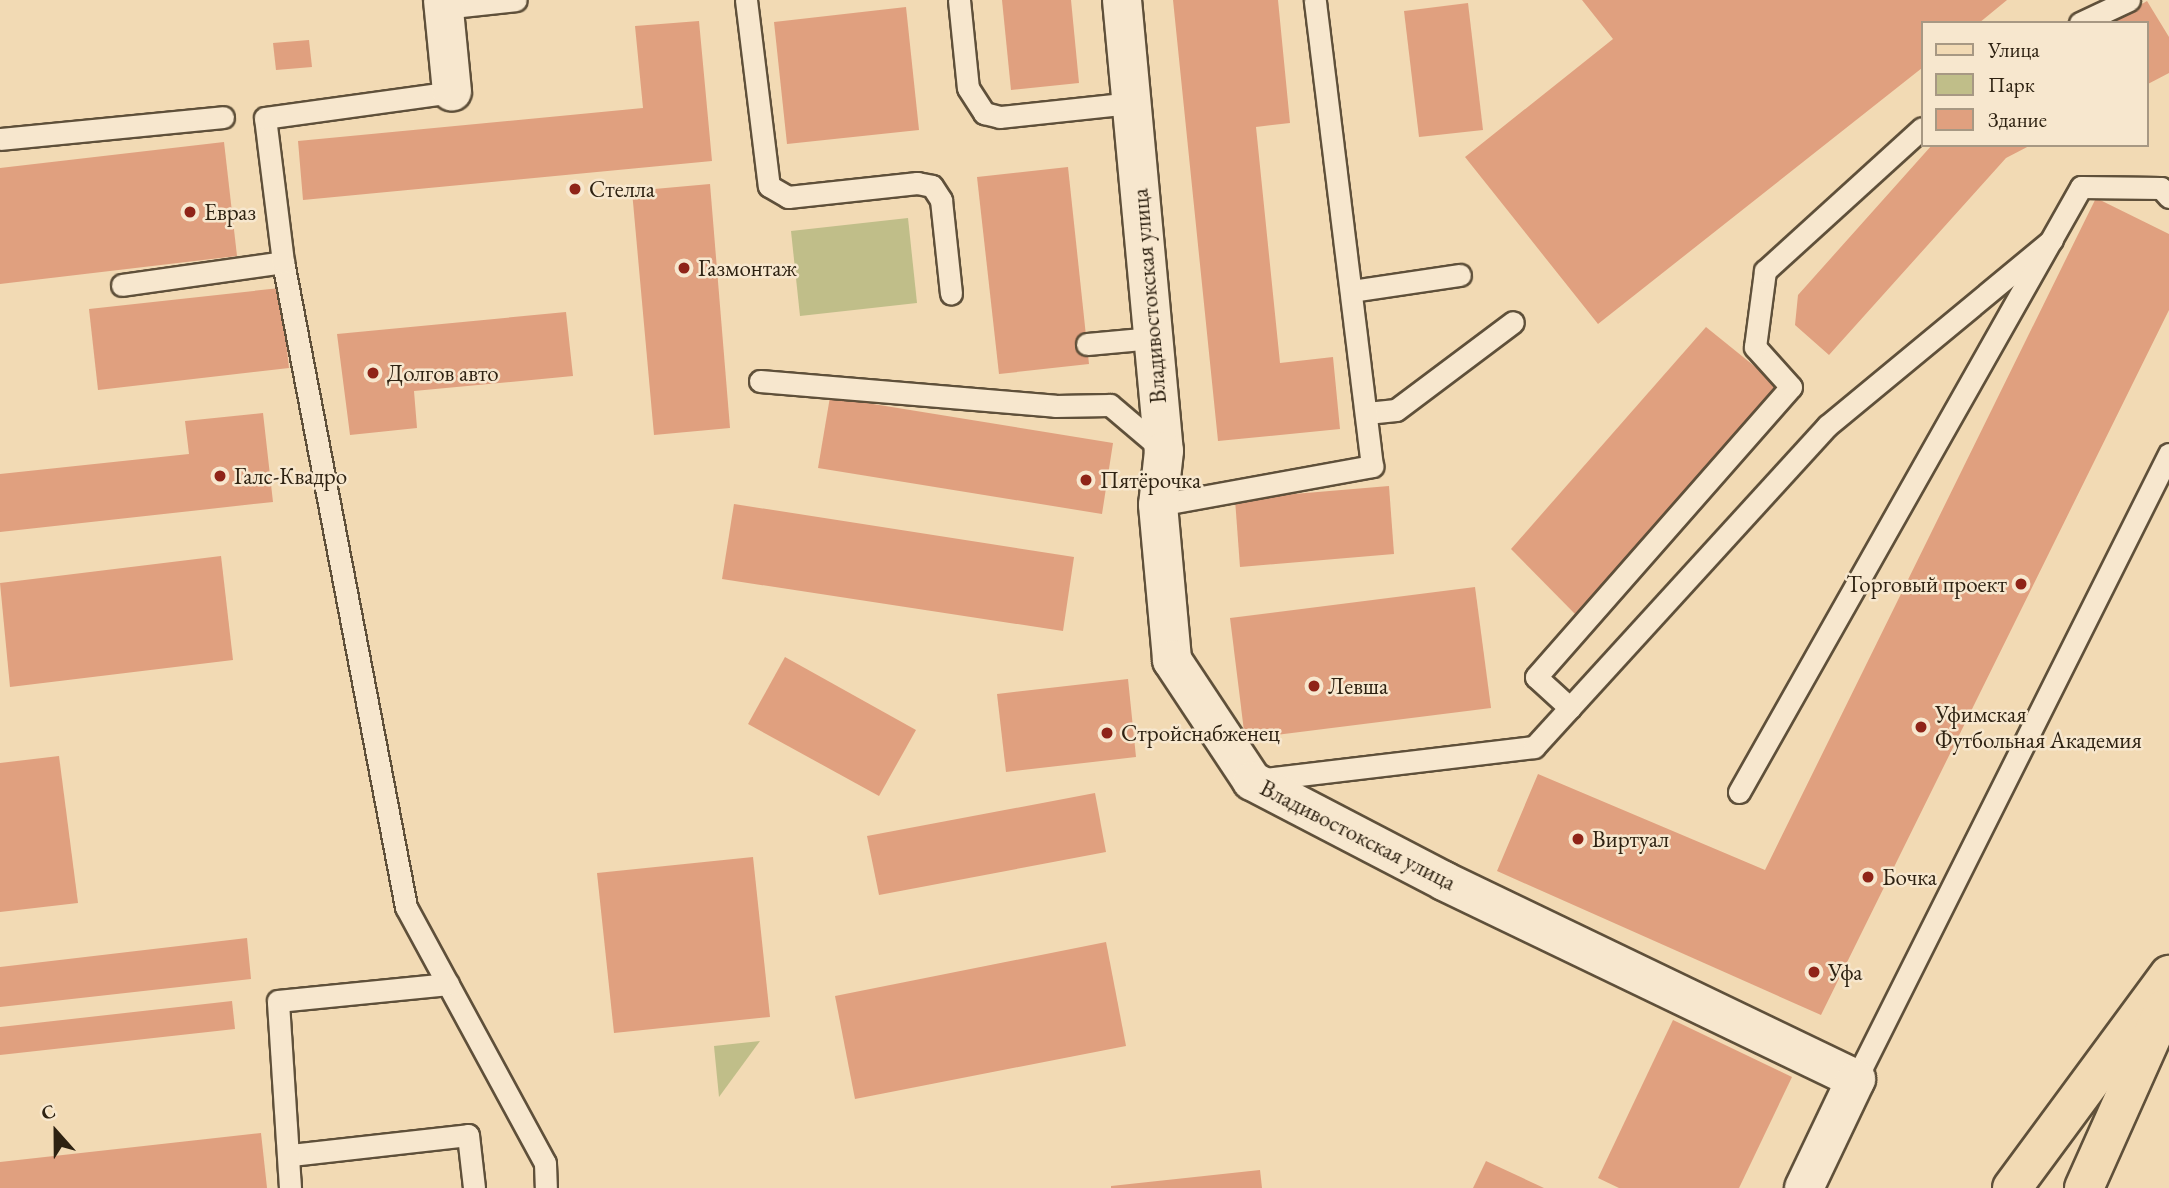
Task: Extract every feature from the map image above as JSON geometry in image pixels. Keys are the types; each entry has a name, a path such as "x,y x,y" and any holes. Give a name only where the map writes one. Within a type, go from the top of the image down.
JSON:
{"main road":[{"path":"2012,1188 2169,975"},
{"path":"2084,1188 2169,998"}],"street":[{"name":"Владивостокская улица","path":"1122,0 1164,451 1158,505 1172,660 1252,781 1444,881 1856,1079"},
{"path":"443,4 452,92"},
{"path":"1804,1188 1856,1079"}],"lane":[{"path":"443,4 516,0"},
{"path":"746,0 769,186 788,197 917,183 932,186 941,200 951,293"},
{"path":"959,0 968,88 985,113 1000,117 1131,103"},
{"path":"1158,505 1372,467 1315,0"},
{"path":"2084,21 2129,0"},
{"path":"452,92 265,118 283,262 405,907 545,1163 546,1188"},
{"path":"0,139 223,117"},
{"path":"1570,708 1536,677 1791,387 1755,347 1765,271 1920,130"},
{"path":"1739,792 2081,187 2161,188 2169,197"},
{"path":"1252,781 1534,747 1827,426 2052,240"},
{"path":"122,285 283,262"},
{"path":"1351,291 1460,275"},
{"path":"1367,413 1396,410 1513,322"},
{"path":"1087,344 1153,338"},
{"path":"760,381 1055,406 1110,405 1164,451"},
{"path":"1856,1079 2169,454"},
{"path":"290,1188 291,1155 278,1001 448,984"},
{"path":"291,1155 468,1135 474,1188"}],"green space":[{"path":"908,218 917,303 800,316 791,231"},
{"path":"760,1041 719,1097 714,1046"}],"building":[{"path":"1002,0 1071,0 1079,83 1011,90"},
{"path":"1173,0 1278,0 1290,123 1256,127 1280,363 1333,357 1340,429 1218,441"},
{"path":"1582,0 2007,0 1981,21 1920,21 1920,70 1598,324 1465,157 1613,39"},
{"path":"2147,1 2169,37 2169,73 2148,84 2148,21 2113,21"},
{"path":"1468,3 1483,130 1419,137 1404,11"},
{"path":"906,7 919,130 787,144 774,22"},
{"path":"699,21 712,161 303,200 298,141 643,108 635,26"},
{"path":"309,40 312,67 276,70 273,43"},
{"path":"224,142 237,256 0,284 0,168"},
{"path":"1930,147 2027,147 2006,158 1829,355 1795,325 1798,295"},
{"path":"1068,167 1089,364 999,374 977,177"},
{"path":"710,184 730,428 654,435 632,191"},
{"path":"2096,198 2169,234 2169,310 1821,1015 1497,871 1538,774 1765,870"},
{"path":"280,288 289,368 98,390 89,309"},
{"path":"566,312 573,376 414,391 417,428 350,435 337,334"},
{"path":"1706,327 1779,386 1578,617 1511,549"},
{"path":"830,397 1113,443 1102,514 818,468"},
{"path":"263,413 273,502 0,532 0,474 189,454 185,421"},
{"path":"1389,486 1394,554 1240,567 1235,499"},
{"path":"734,504 1074,557 1063,631 722,579"},
{"path":"221,556 233,660 10,687 0,583"},
{"path":"1475,587 1491,708 1245,739 1230,618"},
{"path":"785,657 916,730 879,796 748,724"},
{"path":"1128,679 1136,757 1006,772 997,694"},
{"path":"59,756 78,903 0,912 0,763"},
{"path":"1095,793 1106,852 879,895 867,836"},
{"path":"753,857 770,1017 614,1033 597,873"},
{"path":"247,938 251,979 0,1007 0,967"},
{"path":"1106,942 1126,1046 855,1099 835,996"},
{"path":"232,1001 235,1029 0,1055 0,1027"},
{"path":"1673,1020 1792,1077 1739,1188 1619,1188 1598,1178"},
{"path":"261,1133 267,1188 0,1188 0,1162"},
{"path":"1486,1161 1544,1188 1473,1188"},
{"path":"1260,1170 1262,1188 1111,1188 1111,1186"}],"place":[{"name":"Стелла","path":"575,189"},
{"name":"Евраз","path":"190,212"},
{"name":"Газмонтаж","path":"684,268"},
{"name":"Долгов авто","path":"373,373"},
{"name":"Галс-Квадро","path":"220,476"},
{"name":"Пятёрочка","path":"1086,480"},
{"name":"Торговый проект","path":"2021,584"},
{"name":"Левша","path":"1314,686"},
{"name":"Уфимская Футбольная Академия","path":"1921,727"},
{"name":"Стройснабженец","path":"1107,733"},
{"name":"Виртуал","path":"1578,839"},
{"name":"Бочка","path":"1868,877"},
{"name":"Уфа","path":"1814,972"}]}
